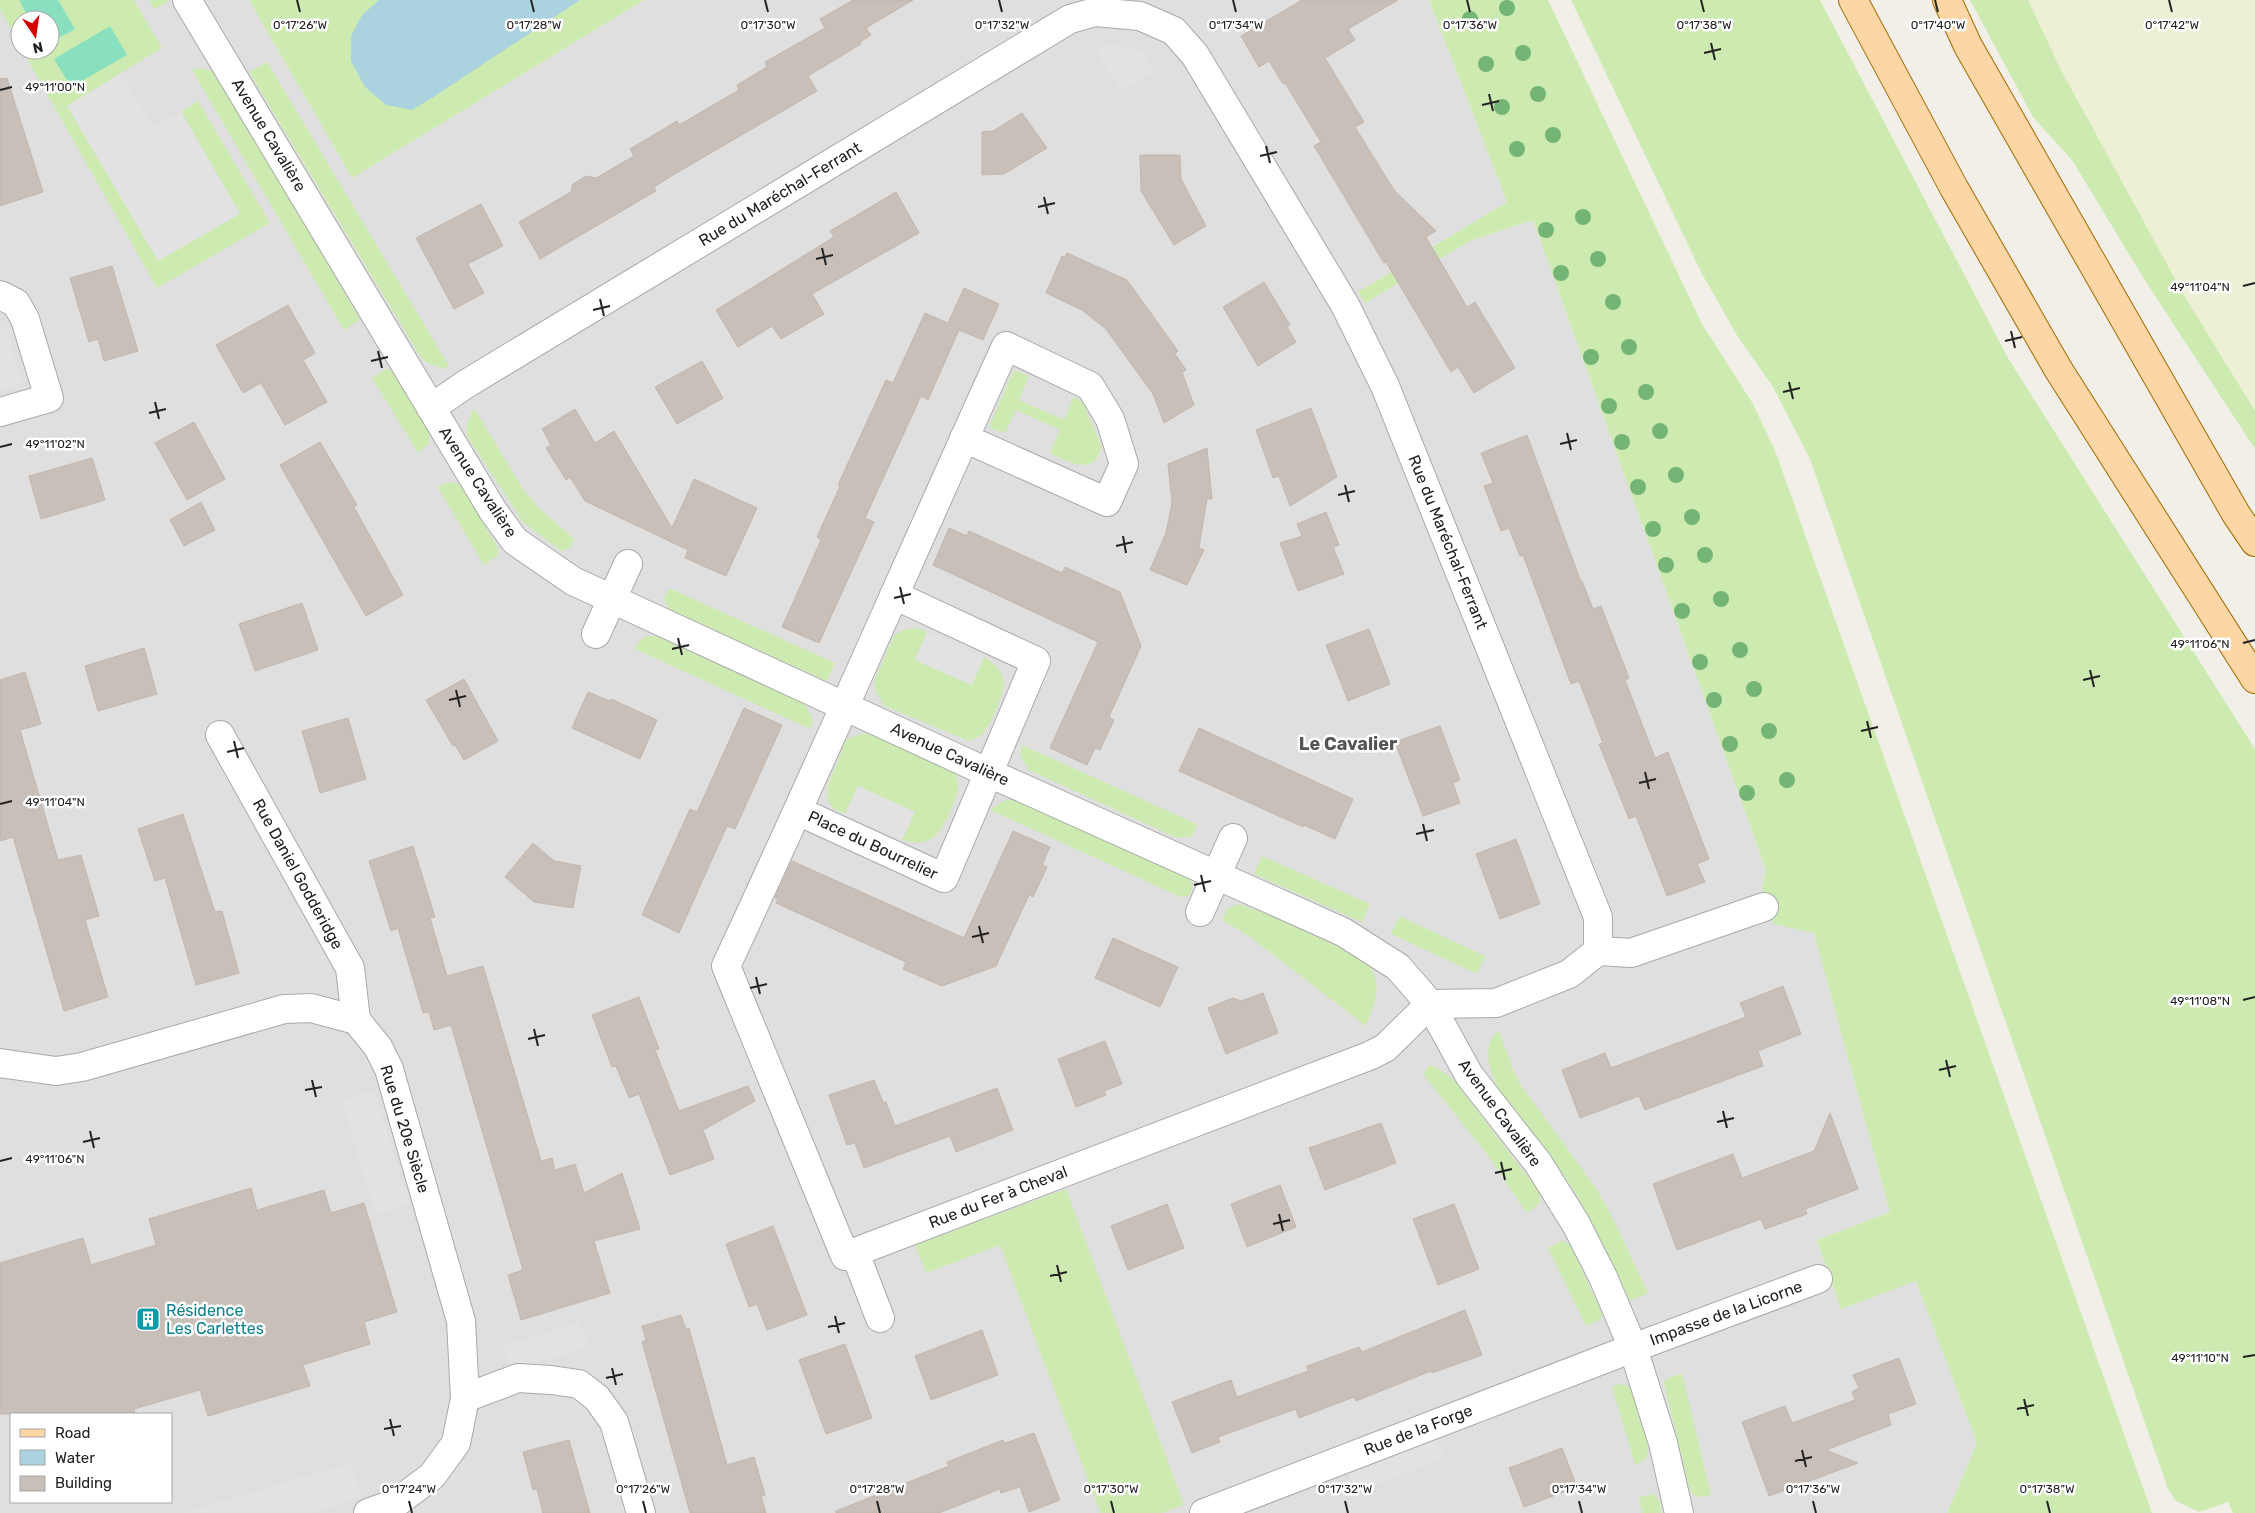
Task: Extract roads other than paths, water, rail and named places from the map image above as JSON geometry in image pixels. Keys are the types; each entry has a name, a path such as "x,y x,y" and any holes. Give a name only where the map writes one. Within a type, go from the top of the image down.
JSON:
{"main road":[{"path":"1853,0 1954,188 2058,369 2255,679"},
{"path":"1947,0 1968,46 2231,505 2255,542"}],"street":[{"name":"Avenue Cavalière","path":"187,0 493,511 515,541 573,581 989,773 1343,932 1398,967 1430,1004 1469,1075 1538,1163 1576,1224 1603,1278 1633,1348 1663,1443 1678,1513"},
{"name":"Rue du Maréchal-Ferrant","path":"431,408 466,384 1070,19 1095,12 1142,8 1174,31 1195,55 1345,305 1376,368 1598,918 1598,951"},
{"path":"0,295 16,303 26,319 49,398 0,412"},
{"name":"Place du Bourrelier","path":"855,1253 845,1256 726,966 798,811 844,705 964,438 1006,346 1090,386 1110,419 1124,464 1107,502 964,438"},
{"path":"596,634 628,564"},
{"name":"Place du Bourrelier","path":"798,811 944,878 1036,661 894,595"},
{"name":"Rue Daniel Godderidge","path":"220,735 350,968 356,1020"},
{"path":"1200,912 1233,838"},
{"path":"1430,1004 1496,1003 1569,974 1598,951 1631,953 1764,907"},
{"name":"Rue du Fer à Cheval","path":"855,1253 1369,1056 1385,1048 1430,1004"},
{"path":"0,1063 56,1071 82,1067 284,1009 311,1008 356,1020"},
{"name":"Rue du 20e Siècle","path":"356,1020 378,1047 389,1069 461,1321 466,1398 456,1443 432,1476 396,1503 368,1513"},
{"path":"855,1253 880,1318"},
{"name":"Impasse de la Licorne","path":"1633,1348 1818,1279"},
{"name":"Rue de la Forge","path":"1204,1513 1633,1348"},
{"path":"466,1398 518,1378 578,1384 597,1398 614,1422 641,1513"}],"water":[{"path":"379,0 580,0 412,110 386,105 365,87 351,61 351,36 362,15"}],"place":[{"name":"Résidence Les Carlettes","path":"148,1319"}],"district":[{"name":"Le Cavalier","path":"1348,744"}]}
